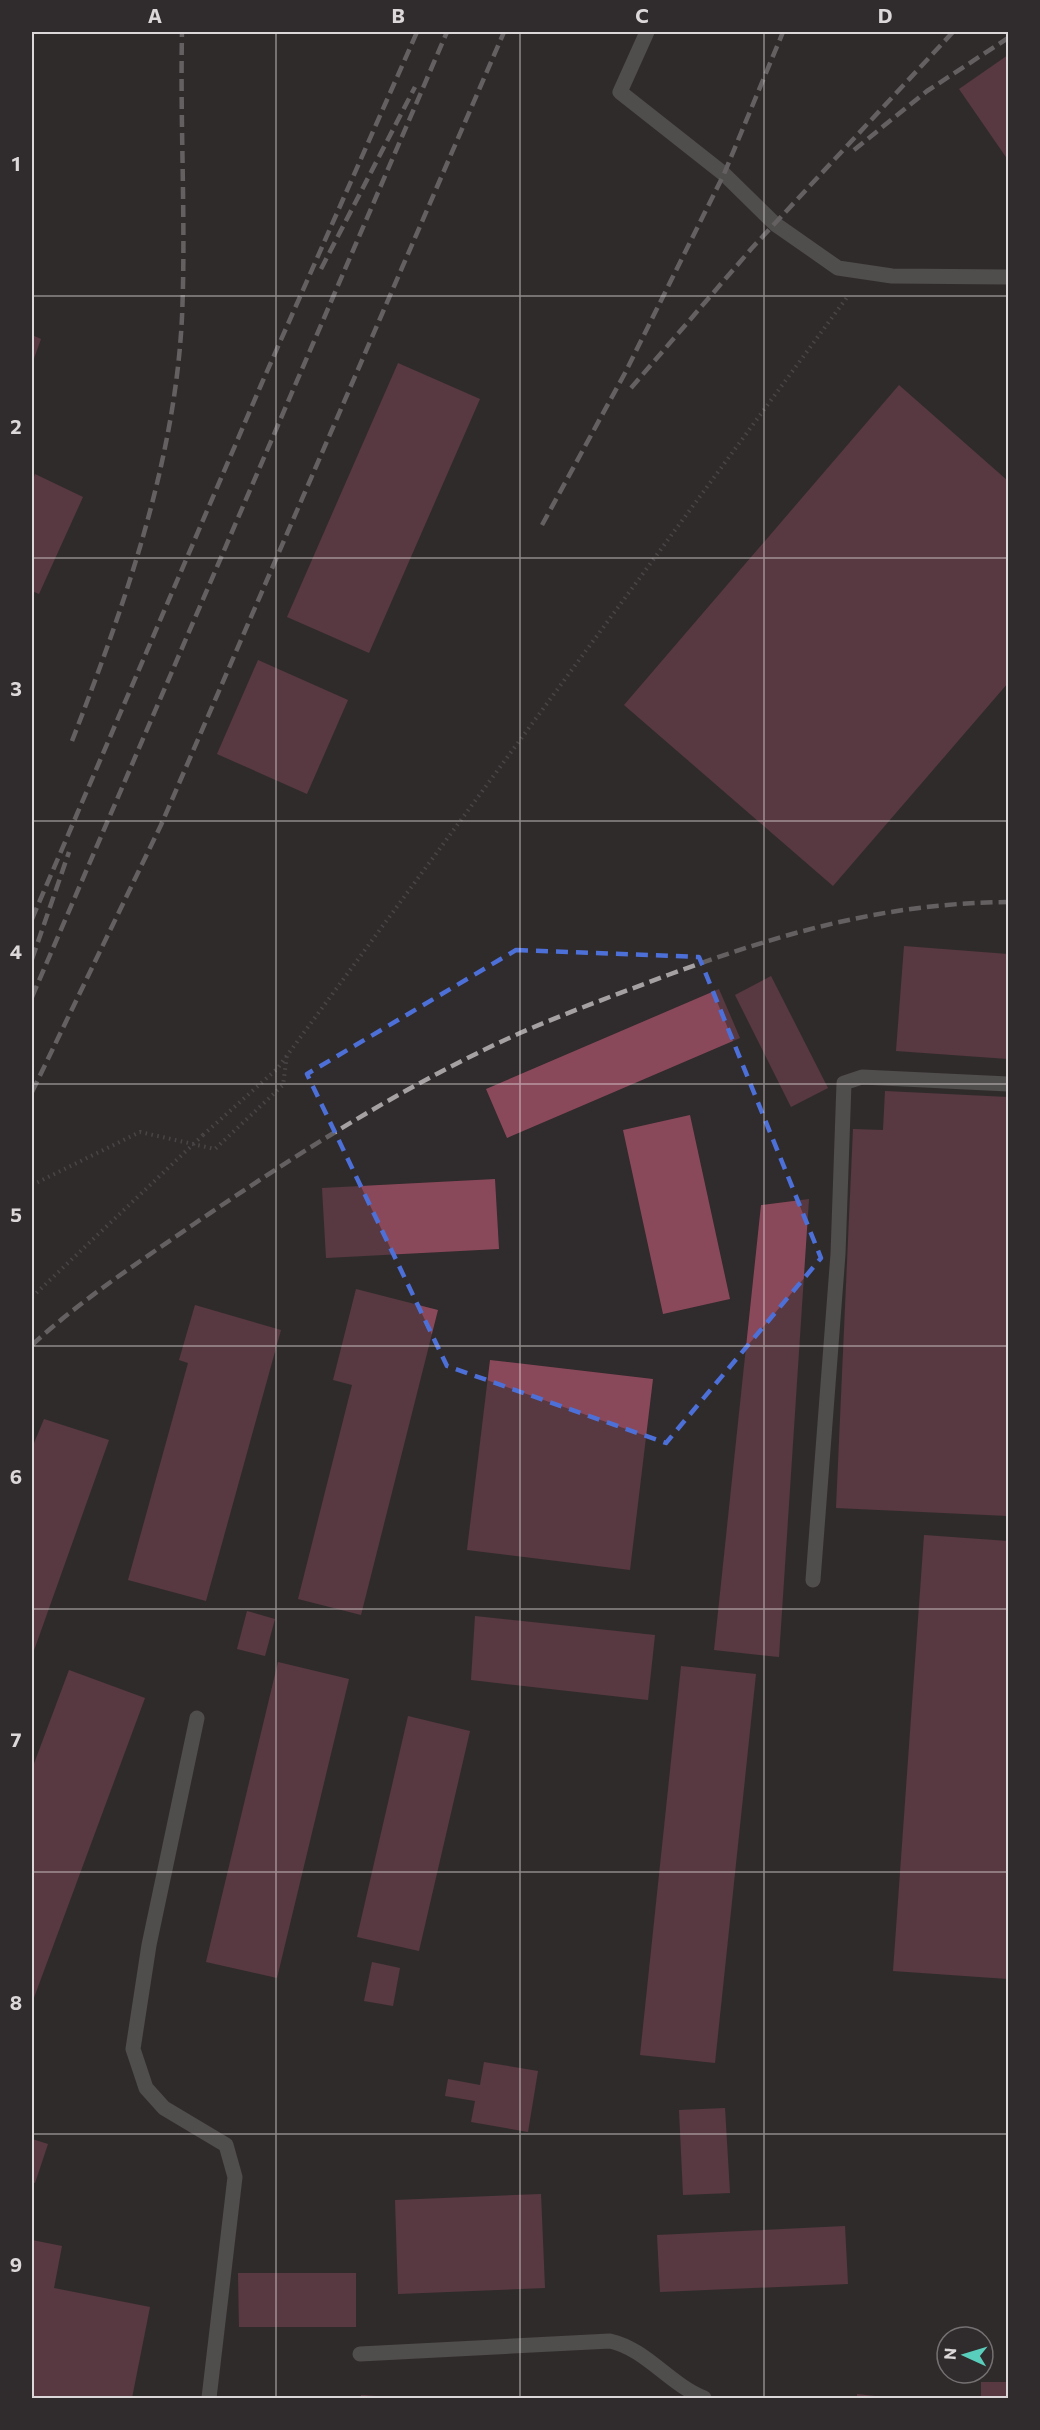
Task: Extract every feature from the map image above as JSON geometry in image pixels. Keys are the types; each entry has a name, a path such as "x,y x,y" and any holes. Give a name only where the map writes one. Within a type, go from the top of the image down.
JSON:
{"street":[{"path":"647,32 620,92 724,174 775,224 838,268 865,273 932,278 1008,277"},
{"path":"813,1580 838,1254 844,1083 862,1077 1008,1084"},
{"path":"197,1718 149,1945 133,2049 146,2088 164,2108 226,2145 236,2177 209,2398"},
{"path":"360,2354 610,2341 635,2350 676,2385 704,2398"}],"path":[{"path":"32,1297 277,1068 865,273"},
{"path":"32,1185 140,1132 215,1149 283,1085 288,1054"}],"highlighted area":[{"path":"516,950 699,957 821,1258 666,1443 447,1366 307,1074"}],"building":[{"path":"1008,55 1008,160 959,89"},
{"path":"32,335 41,339 32,364"},
{"path":"398,363 480,399 369,653 287,617"},
{"path":"899,385 1008,481 1008,683 833,886 624,705"},
{"path":"35,474 83,497 39,594 32,591 32,482"},
{"path":"258,660 348,700 307,794 217,754"},
{"path":"904,946 1008,954 1008,1059 896,1051"},
{"path":"771,976 828,1088 791,1107 735,995"},
{"path":"719,989 740,1038 507,1138 486,1089"},
{"path":"885,1091 1008,1097 1008,1516 836,1508 853,1129 883,1130"},
{"path":"690,1115 730,1299 663,1314 623,1130"},
{"path":"495,1179 499,1249 326,1258 322,1188"},
{"path":"809,1199 779,1657 714,1650 761,1205"},
{"path":"356,1289 438,1310 361,1615 298,1599 352,1385 333,1380"},
{"path":"195,1305 281,1330 206,1601 128,1580 188,1363 179,1360"},
{"path":"490,1360 653,1379 630,1570 467,1550"},
{"path":"44,1419 109,1440 32,1656 32,1448"},
{"path":"924,1535 1008,1541 1008,1979 893,1971"},
{"path":"247,1611 275,1619 265,1656 237,1649"},
{"path":"475,1616 655,1635 648,1700 471,1680"},
{"path":"278,1662 349,1679 277,1978 206,1962"},
{"path":"681,1666 756,1674 715,2063 640,2055"},
{"path":"69,1670 145,1698 32,2003 32,1769"},
{"path":"408,1716 470,1731 419,1951 357,1937"},
{"path":"372,1962 400,1968 393,2006 364,2001"},
{"path":"484,2062 538,2071 528,2132 471,2122 475,2101 445,2096 448,2079 480,2085"},
{"path":"725,2108 730,2193 683,2195 679,2110"},
{"path":"32,2139 48,2144 35,2183 32,2182"},
{"path":"541,2194 545,2288 398,2294 395,2200"},
{"path":"845,2226 848,2284 660,2292 657,2235"},
{"path":"32,2240 62,2246 54,2288 150,2307 132,2398 32,2398"},
{"path":"238,2273 356,2273 356,2327 239,2327"},
{"path":"1008,2382 1008,2398 981,2398 981,2385"},
{"path":"857,2394 884,2397 884,2398 857,2398"},
{"path":"361,2395 391,2397 391,2398 361,2398"}],"railway":[{"path":"72,741 128,586 158,480 169,426 182,317 182,32"},
{"path":"32,919 261,385 417,32"},
{"path":"32,997 447,32"},
{"path":"32,1092 161,825 504,32"},
{"path":"542,525 625,373 724,174 783,32"},
{"path":"631,388 752,248 953,32"},
{"path":"854,150 927,91 1008,38"},
{"path":"321,269 415,87"},
{"path":"32,959 69,852"},
{"path":"32,1345 70,1312 111,1282 273,1172 353,1121 435,1075 520,1033 668,975 793,934 876,914 919,908 1008,902"}]}
